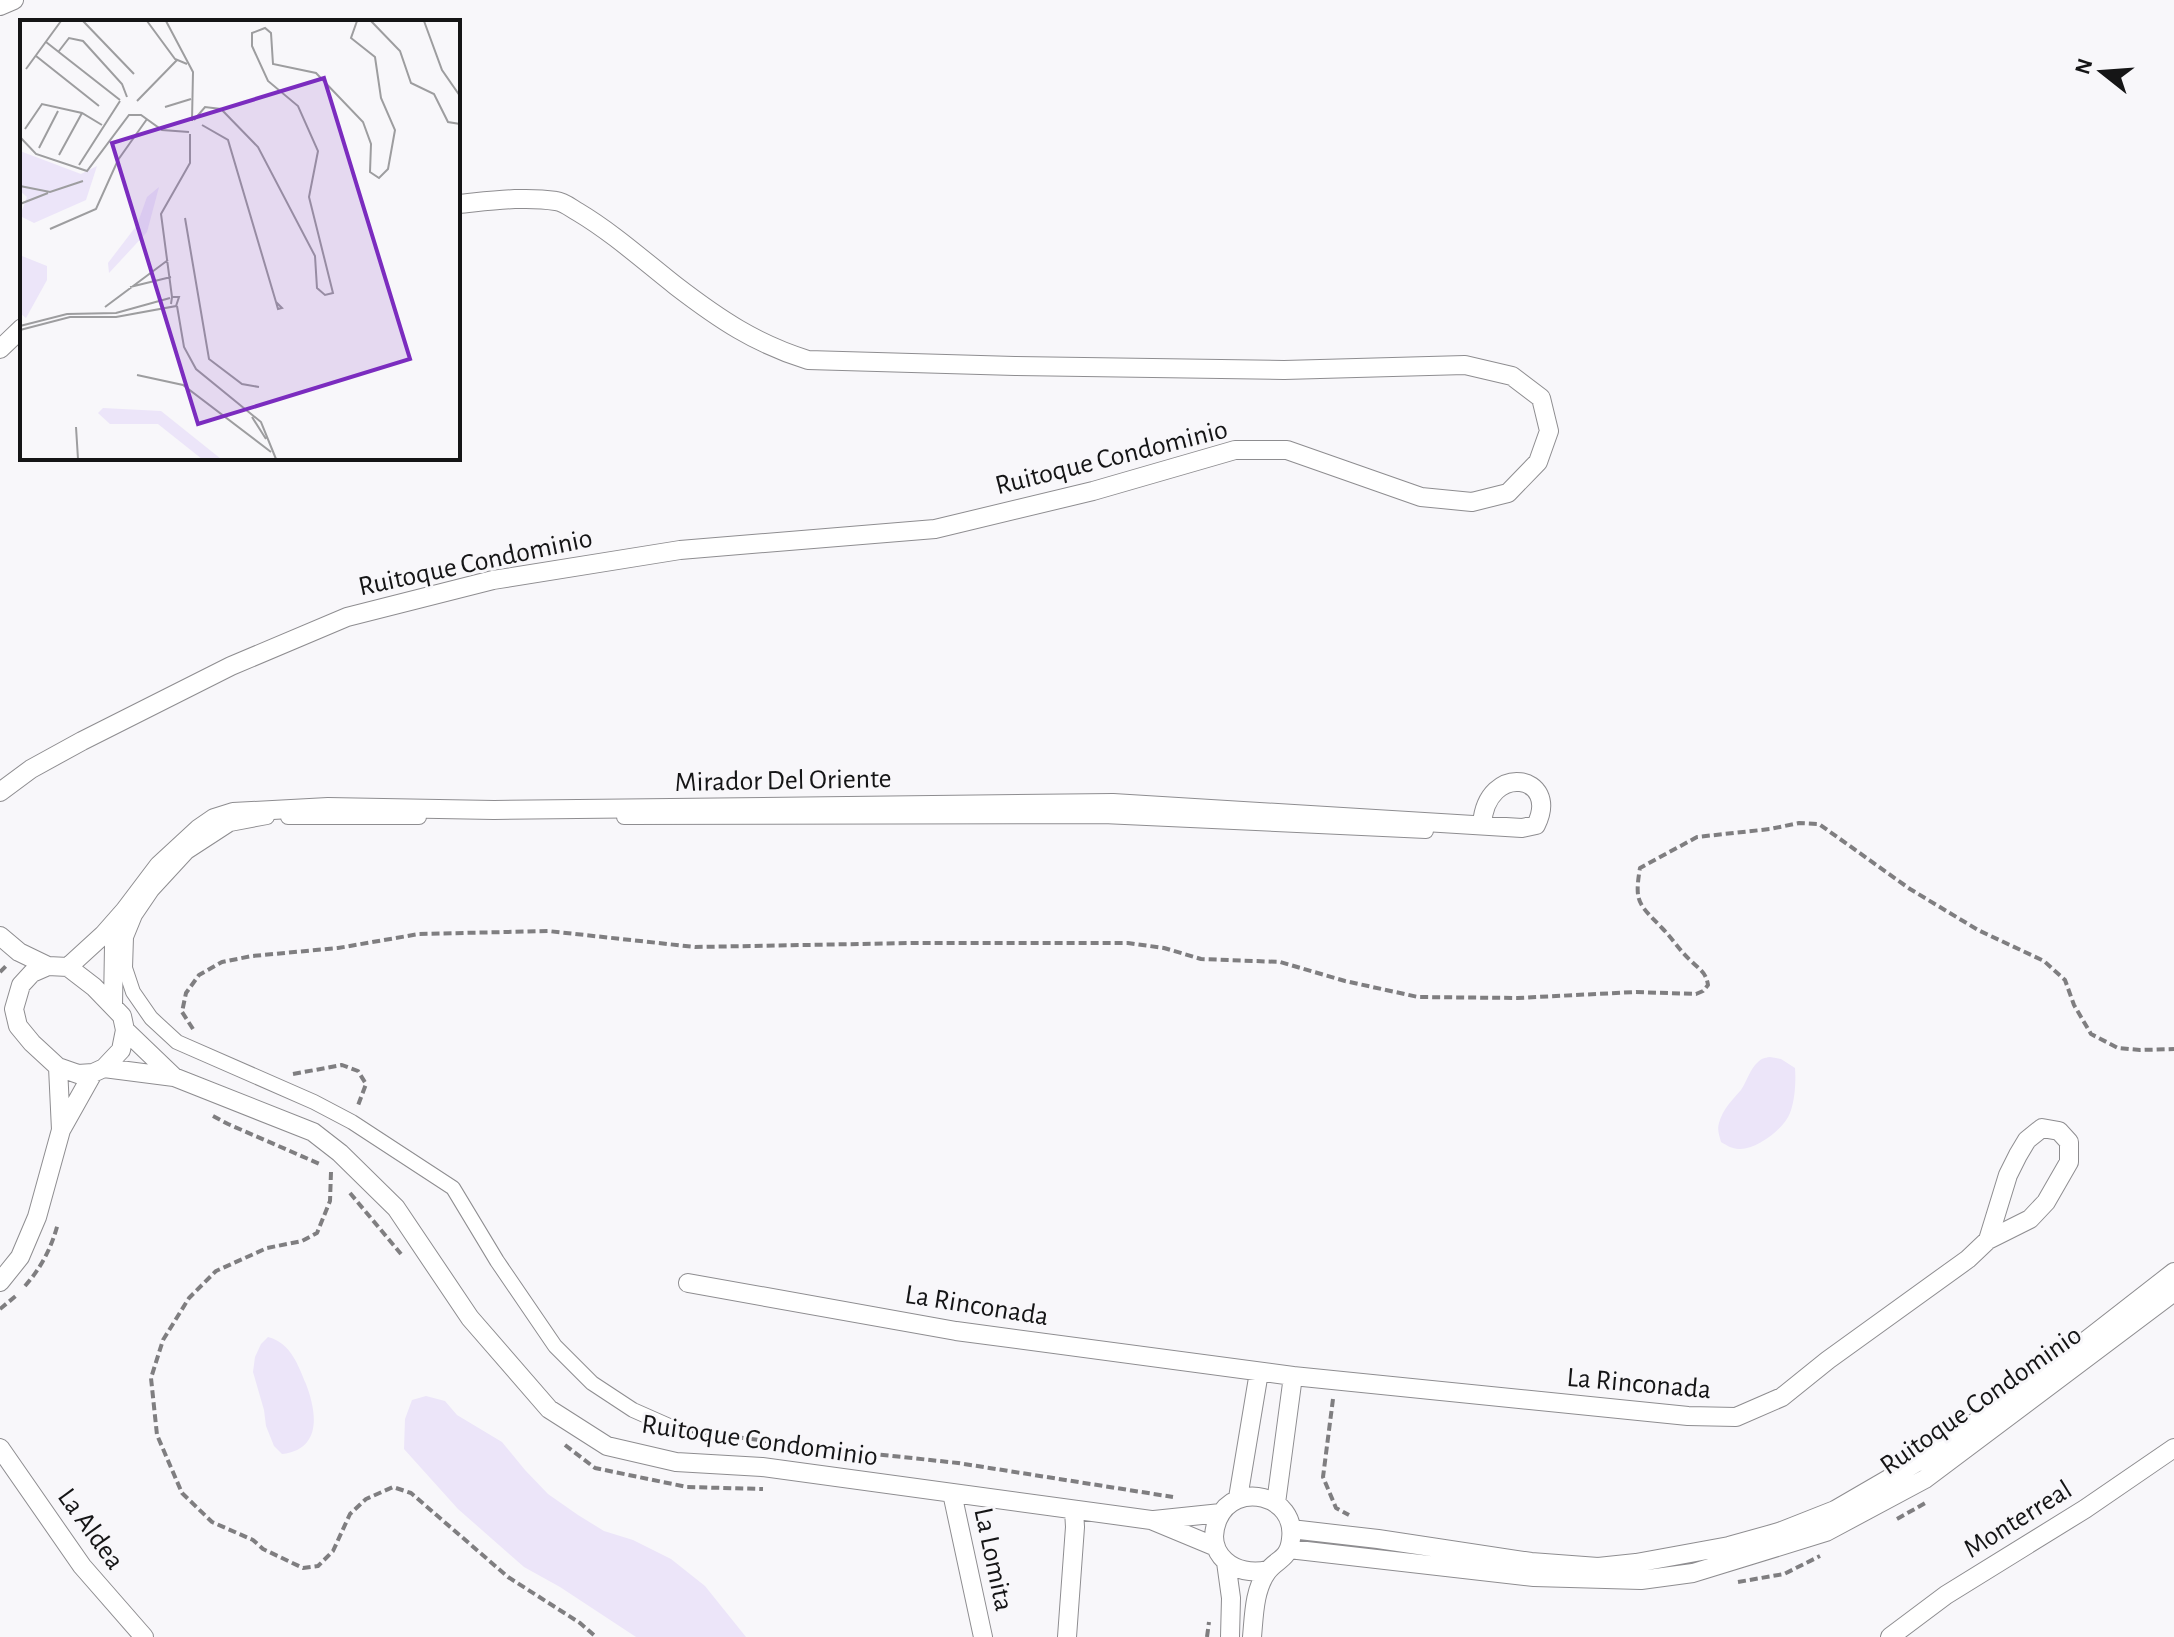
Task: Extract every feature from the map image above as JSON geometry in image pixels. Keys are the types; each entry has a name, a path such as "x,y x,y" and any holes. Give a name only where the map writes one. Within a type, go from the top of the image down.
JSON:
{"street":[{"path":"0,6 14,0"},
{"name":"Ruitoque Condominio","path":"0,792 31,769 82,741 231,666 347,617 493,580 680,550 935,529 1093,491 1235,450 1287,450 1421,497 1472,502 1508,493 1538,462 1549,431 1541,398 1512,376 1465,365 1284,370 808,360 776,351 738,331 595,222 559,201 508,199 460,204"},
{"path":"0,349 20,330"},
{"path":"676,1429 633,1410 592,1383 555,1346 497,1261 453,1188 352,1122 177,1042 151,1018 133,992 125,968 126,937 135,915 152,890 187,852 230,824 268,817 1103,816 1535,836 1543,805 1538,792 1519,782 1497,787 1483,812 1482,824"},
{"name":"Mirador Del Oriente","path":"125,910 159,865 198,829 214,818 233,812 269,809 1113,803 1508,828 1536,825"},
{"path":"0,936 19,952 48,966 68,967 125,910"},
{"name":"Ruitoque Condominio","path":"113,1005 114,946 125,910"},
{"path":"48,966 32,973 21,985 8,1015 58,1067 61,1130"},
{"name":"Ruitoque Condominio","path":"68,967 113,1005 122,1016 125,1030 174,1077"},
{"path":"0,1282 20,1257 37,1217 61,1130 99,1070 121,1050 125,1030"},
{"name":"Ruitoque Condominio","path":"58,1067 78,1074 99,1070 174,1077 313,1132 340,1153 396,1208 470,1318 549,1409 607,1446 676,1462 762,1467 1151,1520 1221,1513"},
{"name":"La Rinconada","path":"688,1283 956,1331 1259,1372 1688,1416 1736,1417 1782,1397 1968,1259 1988,1240 2030,1219 2046,1202 2069,1162 2069,1142 2059,1131 2042,1128 2027,1140 2008,1175 1988,1240"},
{"name":"Ruitoque Condominio","path":"1291,1529 1531,1562 1598,1567 1729,1546 1779,1532 1835,1510 1916,1463 2025,1388 2174,1272"},
{"name":"Ruitoque Condominio","path":"1289,1549 1534,1577 1641,1580 1693,1573 1826,1532 1925,1479 2174,1292"},
{"path":"1238,1498 1259,1372"},
{"path":"1276,1503 1293,1376"},
{"name":"La Aldea","path":"0,1448 82,1566 144,1637"},
{"name":"Monterreal","path":"1890,1637 1946,1595 2085,1509 2174,1448"},
{"name":"La Lomita","path":"952,1493 983,1637"},
{"path":"1230,1637 1231,1598 1215,1535 1216,1523 1221,1513 1238,1498 1258,1496 1276,1503 1284,1511 1291,1529 1289,1549 1284,1558 1268,1570 1260,1586 1252,1637"},
{"path":"1067,1637 1074,1510"},
{"name":"Ruitoque Condominio","path":"1151,1520 1221,1554 1236,1569 1246,1572 1268,1570"}],"path":[{"path":"197,1036 182,1012 186,993 199,975 222,962 433,933 548,931 695,947 1128,943 1164,948 1201,959 1280,962 1345,981 1418,997 1517,998 1636,992 1696,994 1708,985 1707,977 1641,908 1636,888 1640,868 1697,837 1799,823 1819,824 1910,889 1964,922 2044,961 2065,980 2074,1005 2091,1034 2118,1048 2174,1049"},
{"path":"292,1074 342,1065 358,1071 366,1084 352,1122"},
{"path":"331,1170 330,1201 317,1233 302,1241 267,1248 216,1271 189,1298 163,1340 151,1378 157,1435 182,1493 212,1522 253,1540 263,1549 303,1568 318,1566 333,1551 350,1514 366,1499 393,1487 411,1493 508,1577 580,1623 596,1637"},
{"path":"1335,1380 1323,1477 1336,1508 1356,1520"},
{"path":"676,1429 958,1463 1179,1498"}],"shaded area":[{"path":"1770,1057 1781,1059 1795,1068 1795,1091 1790,1113 1782,1126 1761,1142 1746,1148 1729,1147 1721,1142 1718,1128 1721,1118 1755,1065"},
{"path":"268,1337 283,1344 293,1356 313,1406 310,1437 295,1451 282,1454 274,1446 266,1426 253,1372 255,1357"},
{"path":"426,1396 445,1401 457,1415 502,1442 548,1494 578,1515 604,1531 633,1540 671,1559 705,1586 746,1637 636,1637 524,1567 458,1509 404,1449 405,1419 412,1400"}]}
